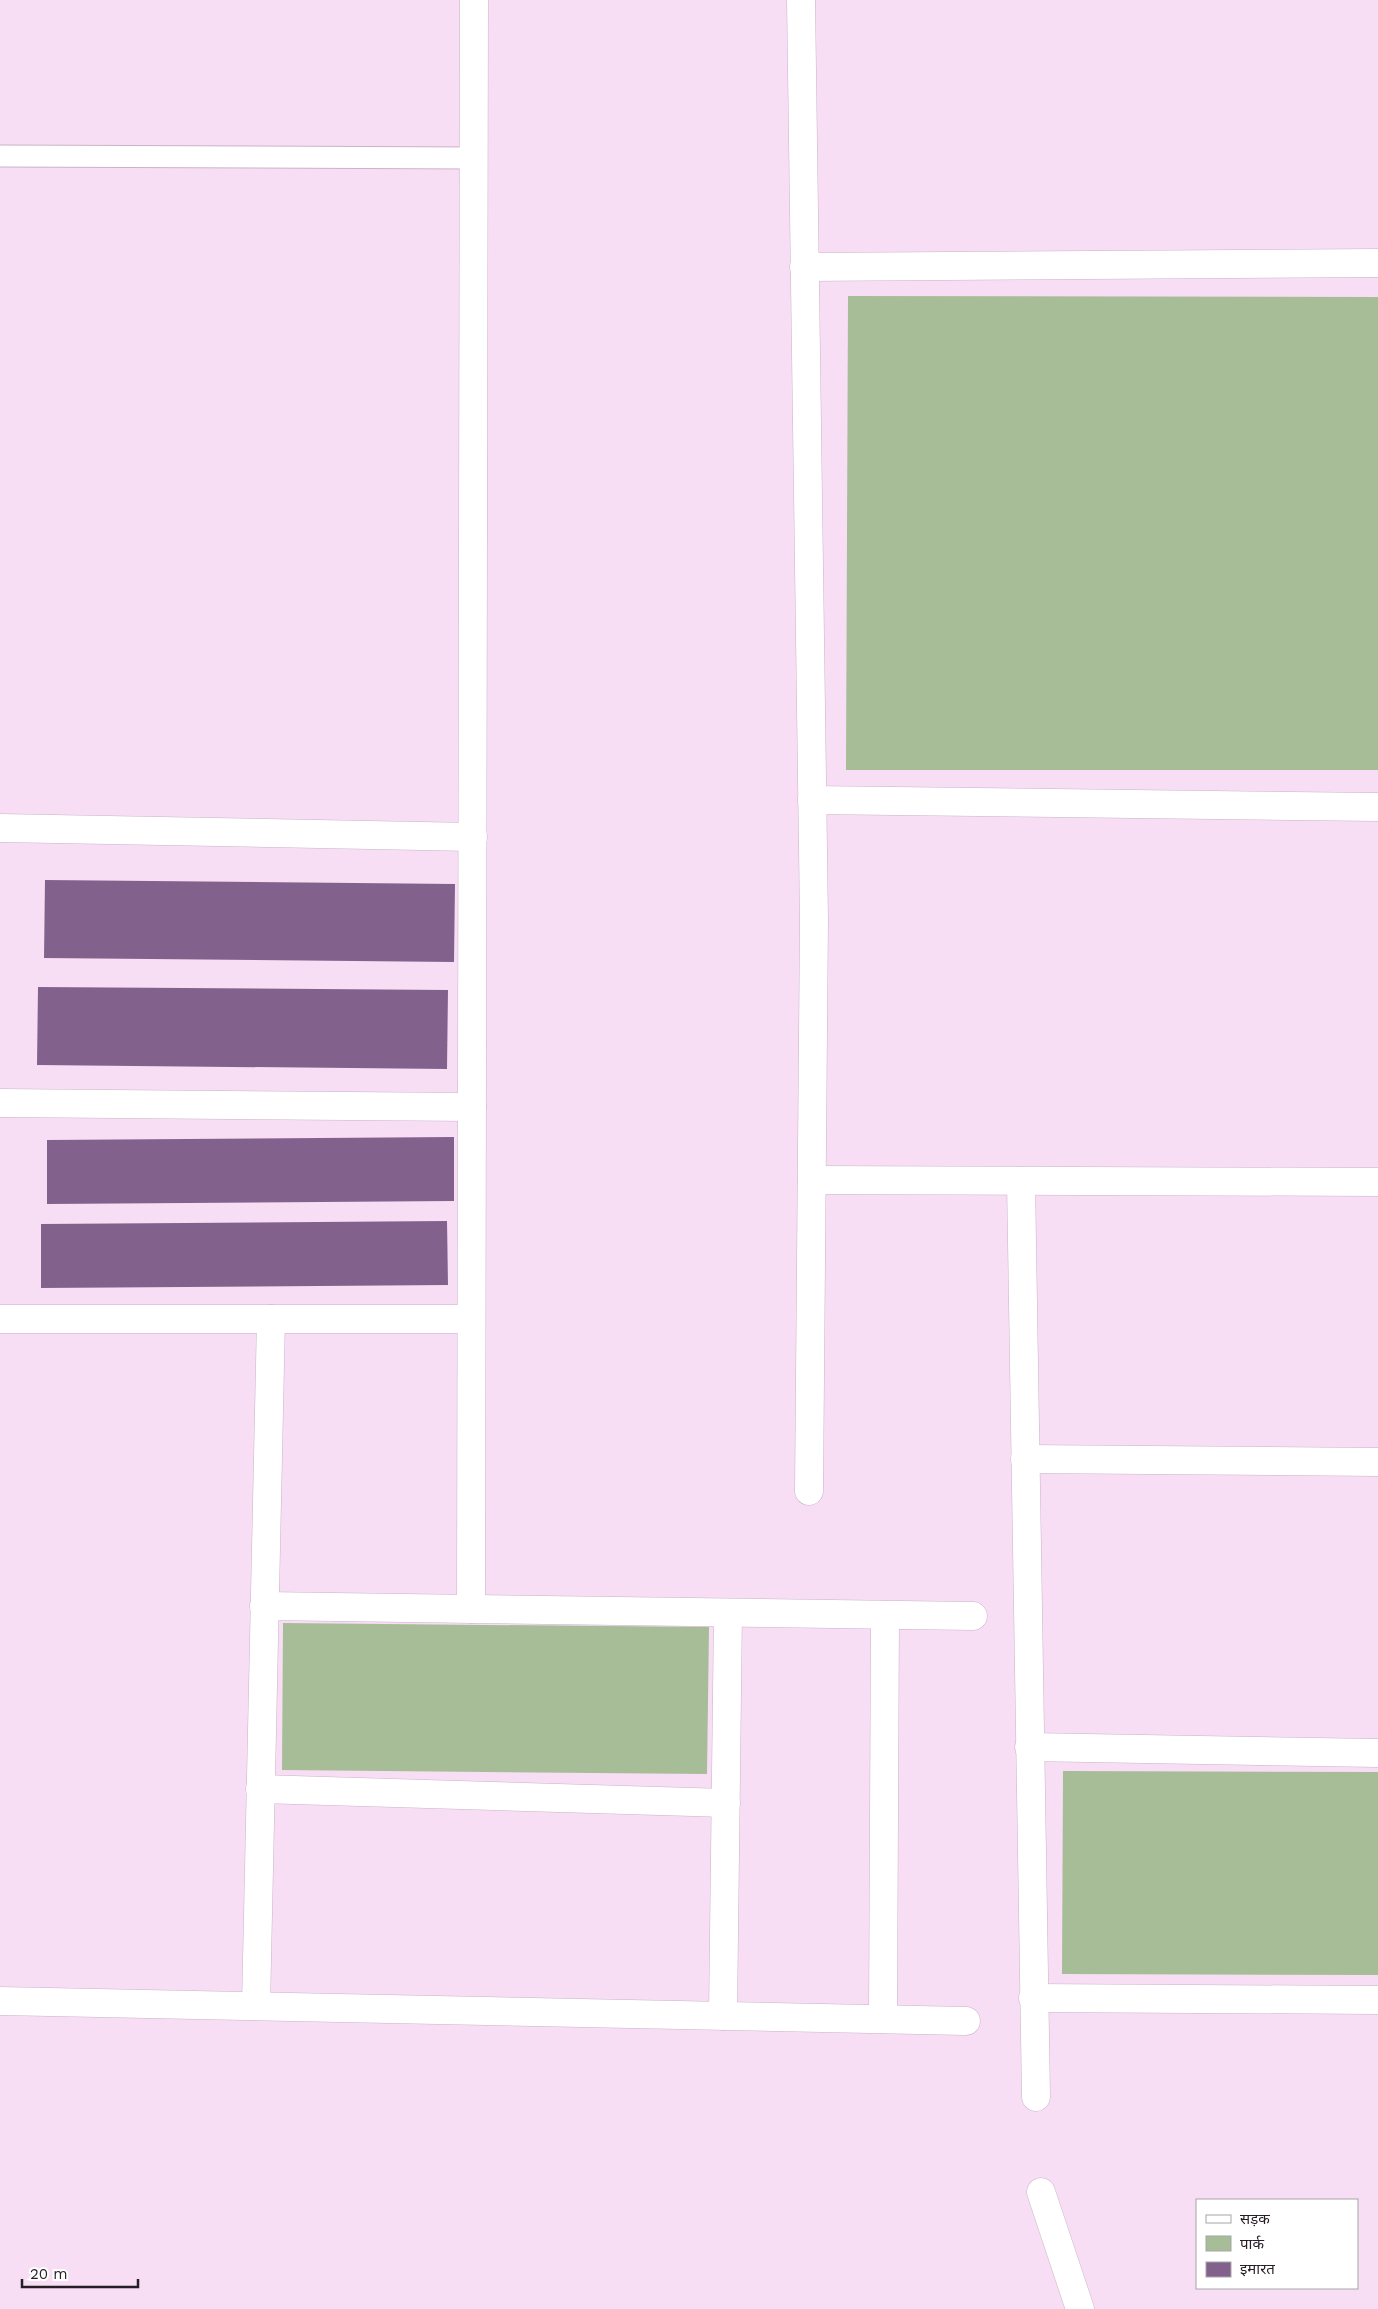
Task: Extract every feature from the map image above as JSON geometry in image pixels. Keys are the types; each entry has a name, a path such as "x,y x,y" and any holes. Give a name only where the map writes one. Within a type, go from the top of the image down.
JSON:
{"street":[{"path":"471,1610 474,0"},
{"path":"801,0 814,920 809,1491"},
{"path":"804,267 1378,263"},
{"path":"812,800 1378,807"},
{"path":"0,828 473,837"},
{"path":"0,1103 472,1107"},
{"path":"812,1180 1378,1182"},
{"path":"1021,1181 1036,2097"},
{"path":"0,1318 471,1319"},
{"path":"256,2006 271,1319"},
{"path":"1025,1459 1378,1462"},
{"path":"264,1606 973,1616"},
{"path":"723,2016 728,1612"},
{"path":"882,2019 885,1615"},
{"path":"1029,1747 1378,1753"},
{"path":"260,1789 726,1803"},
{"path":"1033,1998 1378,2000"},
{"path":"0,2001 966,2021"},
{"path":"1040,2192 1080,2309"}],"lane":[{"path":"0,156 474,158"}],"green space":[{"path":"848,296 1378,297 1378,770 846,770"},
{"path":"283,1623 709,1627 707,1774 282,1770"},
{"path":"1063,1771 1378,1772 1378,1975 1062,1974"}],"building":[{"path":"45,880 455,884 454,962 44,958"},
{"path":"38,987 448,990 447,1069 37,1065"},
{"path":"454,1137 454,1201 47,1204 47,1140"},
{"path":"447,1221 448,1285 41,1288 41,1224"}]}
